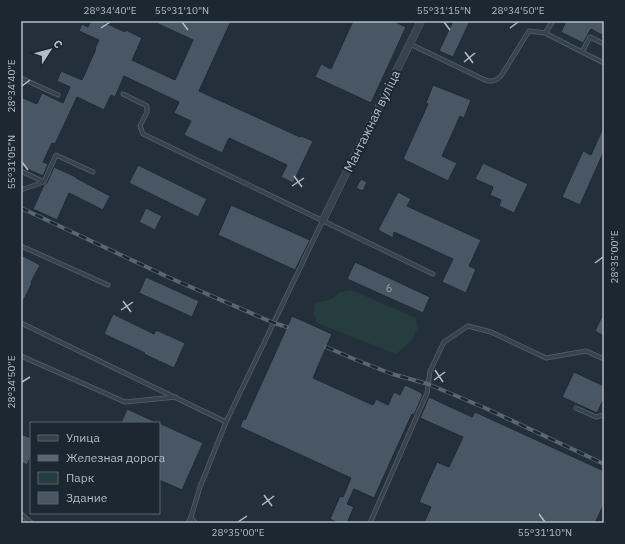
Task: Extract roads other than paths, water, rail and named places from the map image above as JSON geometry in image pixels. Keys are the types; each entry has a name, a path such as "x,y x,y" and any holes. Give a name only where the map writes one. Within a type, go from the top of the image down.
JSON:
{"street":[{"name":"Мантажная вуліца","path":"323,220 421,21"}],"lane":[{"path":"545,33 552,21"},
{"path":"410,44 492,82 501,76 528,31 545,33 604,63"},
{"path":"582,52 590,37 604,44"},
{"path":"21,78 58,95"},
{"path":"123,94 147,106 147,112 140,126 143,134 433,274"},
{"path":"21,190 44,182 56,155 93,172"},
{"path":"21,171 44,182"},
{"path":"188,523 200,487 226,422 323,220"},
{"path":"21,246 108,285"},
{"path":"21,323 226,422"},
{"path":"370,523 426,393 430,371 444,342 468,326 491,332 546,358 586,351 604,359"},
{"path":"21,356 124,402 176,397"},
{"path":"576,408 596,417 604,416"},
{"path":"21,514 32,523"},
{"path":"191,517 195,523"}],"railway":[{"path":"21,208 170,278 274,323 287,327"},
{"path":"326,347 392,374 428,384 485,408 604,464"}]}
